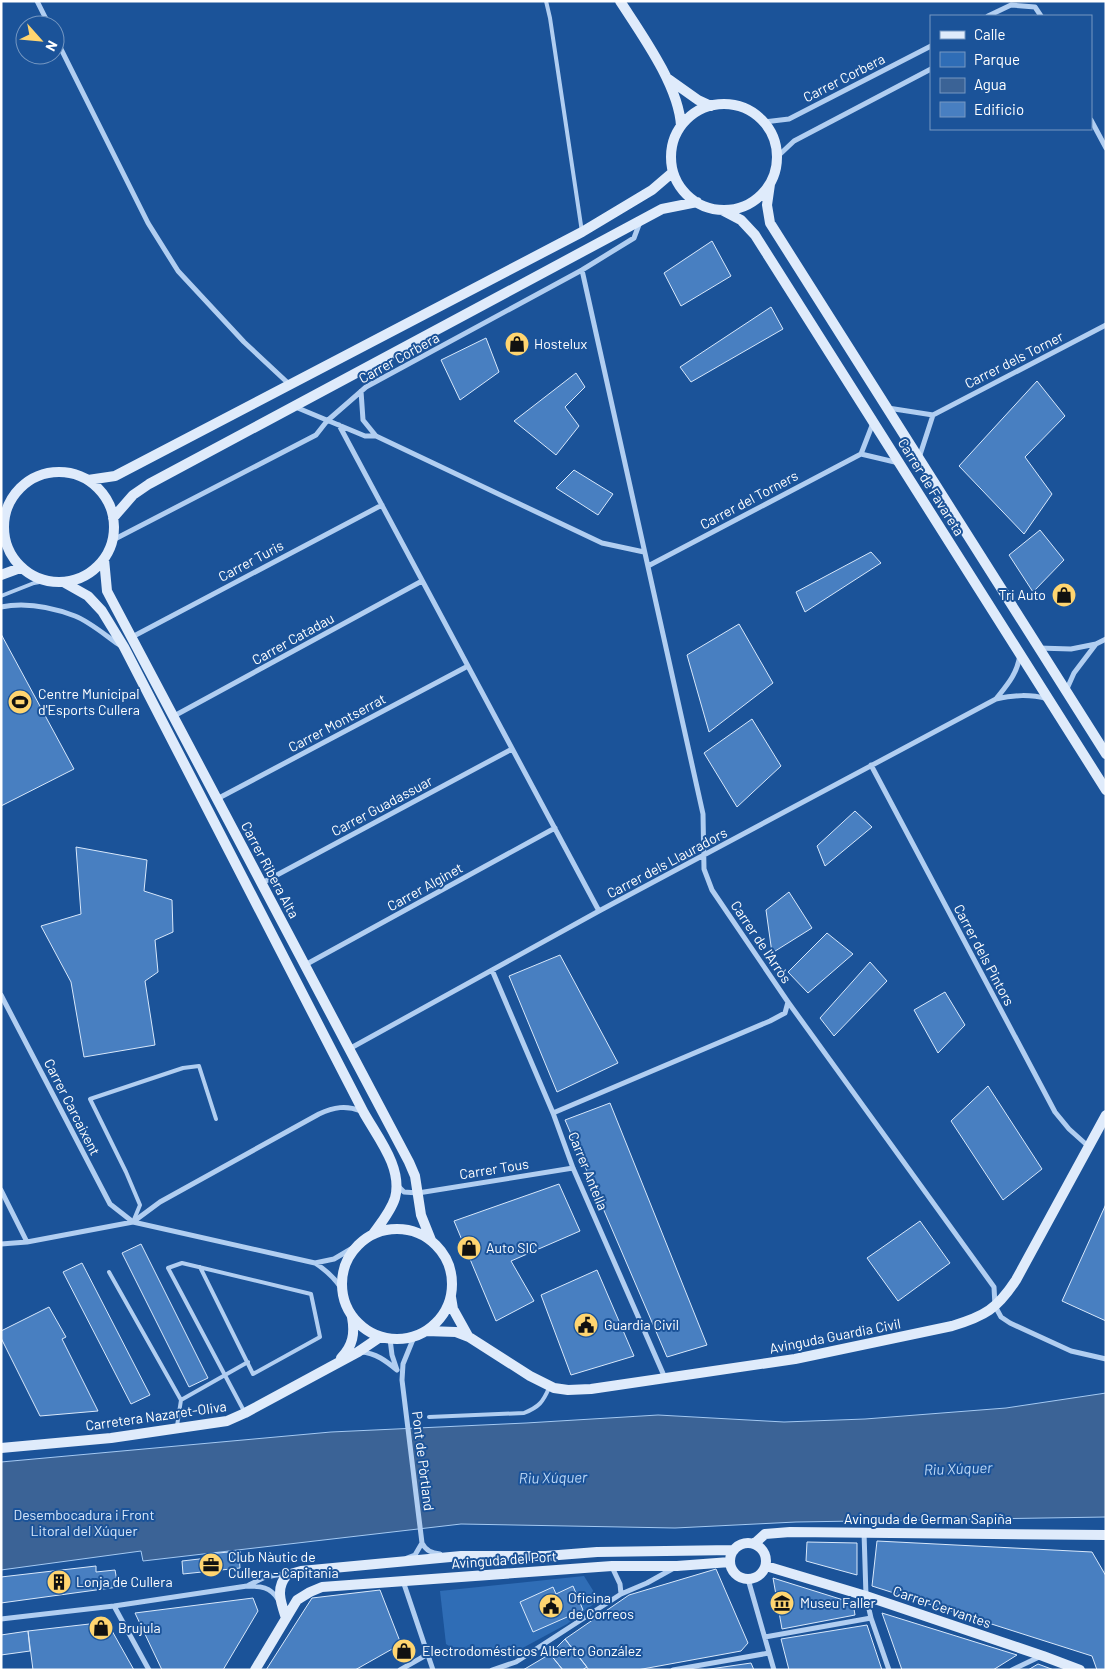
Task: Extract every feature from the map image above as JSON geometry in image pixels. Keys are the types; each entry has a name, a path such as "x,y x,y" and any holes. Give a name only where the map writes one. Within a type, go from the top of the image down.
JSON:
{"street":[{"path":"37,1 44,15"},
{"path":"620,1 666,78 680,113 681,126"},
{"path":"990,15 1011,4 1035,7 1040,15"},
{"name":"Carrer Corbera","path":"764,122 789,119 930,47"},
{"path":"65,57 148,223 178,271 244,342 290,384"},
{"path":"778,157 794,141 930,70"},
{"path":"666,78 698,100 711,106"},
{"path":"726,104 740,106 754,112 764,122 772,132 778,157 776,171 770,184 761,196 749,204 736,209 722,210 709,208 697,202 683,189 673,172 671,156 674,141 681,126 694,114 711,106 726,104"},
{"path":"1092,122 1106,148"},
{"path":"88,480 115,476 582,232 652,190 673,172"},
{"name":"Carrer de Favareta","path":"770,184 767,205 770,223 1106,754"},
{"path":"113,518 132,495 148,484 662,209 697,202"},
{"name":"Carrer de Favareta","path":"722,210 741,220 755,235 1106,790"},
{"name":"Carrer Corbera","path":"113,540 316,435 327,420 366,387 582,270 634,238 640,221"},
{"name":"Carrer de l'Arròs","path":"582,270 703,814 704,869 712,890 788,1002 994,1287 995,1306"},
{"name":"Carrer dels Torner","path":"934,415 1106,326"},
{"path":"361,391 363,420 376,436"},
{"path":"293,406 365,436 376,436 602,543 644,552"},
{"path":"887,408 934,415 919,459"},
{"path":"874,422 862,454 899,463"},
{"path":"339,425 599,911"},
{"name":"Carrer del Torners","path":"648,566 862,454"},
{"path":"55,471 72,473 88,480 100,490 109,503 113,518 113,540 104,559 80,579 65,583 44,581 20,568 11,557 5,544 2,530 5,512 12,496 24,484 38,475 55,471"},
{"name":"Carrer Turis","path":"132,637 382,505"},
{"name":"Carrer Ribera Alta","path":"104,559 107,591 409,1162 415,1176 421,1215 431,1240"},
{"path":"1,575 20,568"},
{"name":"Carrer Catadau","path":"173,717 422,581"},
{"name":"Carrer Ribera Alta","path":"65,583 88,596 102,611 124,647 364,1113 393,1165 397,1185"},
{"path":"1,607 16,604 43,606 76,617 124,647"},
{"path":"1038,648 1071,649 1096,644 1106,639"},
{"path":"1066,692 1074,673 1096,644"},
{"name":"Carrer dels Llauradors","path":"996,698 1013,679 1018,667 1020,654"},
{"name":"Carrer Montserrat","path":"217,799 468,666"},
{"name":"Carrer dels Llauradors","path":"349,1049 599,911 996,698 1021,694 1034,695 1049,700"},
{"name":"Carrer Guadassuar","path":"261,883 512,749"},
{"name":"Carrer dels Pintors","path":"871,765 1055,1112 1069,1129 1089,1147"},
{"name":"Carrer Alginet","path":"305,966 555,828"},
{"name":"Carrer Antella","path":"492,970 553,1113 572,1168 665,1378"},
{"name":"Carrer Carcaixent","path":"1,995 110,1204 134,1222"},
{"path":"553,1113 770,1021 784,1013 788,1002"},
{"path":"1,1244 26,1242 134,1222 160,1202 319,1114 342,1107 352,1108 364,1113"},
{"name":"Avinguda Guardia Civil","path":"426,1331 456,1332 469,1337 530,1376 554,1388 568,1390 591,1389 795,1359 952,1326 986,1314 1006,1296 1106,1115"},
{"name":"Carrer Tous","path":"418,1193 572,1168"},
{"path":"397,1185 404,1192 418,1193"},
{"path":"373,1234 386,1216 394,1199 397,1185"},
{"path":"1,1190 26,1242"},
{"path":"134,1222 315,1263 335,1278 342,1288"},
{"path":"315,1263 334,1258 373,1234 384,1230 403,1229 421,1234 431,1240 442,1251 449,1264 452,1280 451,1295 446,1309 438,1321 426,1331 414,1337 385,1338 369,1332 359,1325 351,1316 344,1302 342,1288 342,1273 356,1246"},
{"name":"Avinguda Guardia Civil","path":"451,1295 453,1309 463,1330 469,1337"},
{"path":"995,1306 1001,1317 1010,1323 1071,1351 1106,1359"},
{"name":"Carretera Nazaret-Oliva","path":"333,1365 343,1357 350,1347 354,1336 354,1325 351,1316"},
{"path":"402,1380 403,1364 414,1337"},
{"path":"385,1338 402,1380"},
{"name":"Carretera Nazaret-Oliva","path":"1,1448 111,1438 217,1423 245,1414 385,1338"},
{"path":"358,1352 378,1356 397,1370"},
{"name":"Pont de Pòrtland","path":"402,1380 422,1544"},
{"name":"Avinguda de German Sapiña","path":"754,1544 765,1534 790,1532 1106,1534"},
{"path":"864,1532 866,1596 871,1618 889,1670"},
{"name":"Avinguda del Port","path":"392,1563 415,1555 422,1544 426,1550 432,1553 461,1556"},
{"path":"742,1544 754,1544 760,1547 764,1553 766,1566 759,1575 748,1579 738,1576 730,1562 734,1550 742,1544"},
{"name":"Avinguda del Port","path":"247,1586 265,1577 294,1572 461,1556 546,1556 597,1552 734,1550"},
{"name":"Avinguda del Port","path":"255,1670 297,1600 316,1590 403,1580 612,1566 677,1566 730,1562"},
{"path":"612,1566 620,1584 621,1594"},
{"path":"492,1670 516,1662 621,1594 647,1583 677,1566"},
{"name":"Carrer Cervantes","path":"766,1566 866,1596 1080,1670"},
{"path":"279,1601 284,1579 287,1575 294,1572"},
{"path":"748,1579 774,1670"},
{"path":"403,1580 433,1670"},
{"name":"Avinguda del Port","path":"1,1620 114,1606 247,1586 263,1586 275,1594 286,1618"},
{"path":"114,1606 149,1670"},
{"path":"765,1637 871,1618"},
{"path":"673,1670 769,1653"},
{"path":"400,1670 428,1654"},
{"path":"1012,1670 1031,1659 1043,1656"}],"lane":[{"path":"546,1 582,232"},
{"path":"1,596 34,582 44,581"},
{"path":"134,1222 140,1205 138,1197 90,1099 183,1068 199,1066 216,1119"},
{"path":"200,1267 253,1374 320,1337 310,1294 200,1267 182,1263 168,1268 245,1414"},
{"path":"109,1272 181,1400 176,1420 177,1428"},
{"path":"181,1400 248,1362"},
{"path":"429,1417 524,1413 533,1410 543,1401 550,1386"}],"green space":[{"path":"584,1576 599,1600 567,1624 517,1651 460,1653 446,1644 440,1591"}],"water":[{"name":"Desembocadura i Front Litoral del Xúquer","path":"1106,1393 1106,1517 796,1522 675,1528 461,1524 143,1561 141,1551 1,1570 1,1462 331,1432 658,1415 784,1422 865,1419 1006,1408"}],"building":[{"path":"712,241 731,276 681,306 664,273"},
{"path":"771,307 783,329 691,382 680,367"},
{"path":"486,338 499,372 460,400 441,360"},
{"path":"576,373 585,387 565,407 579,426 556,455 514,421"},
{"path":"1037,381 1065,416 1025,457 1052,494 1024,534 959,466"},
{"path":"574,470 613,494 598,515 556,488"},
{"path":"1040,530 1064,560 1033,592 1009,555"},
{"path":"871,552 881,563 805,612 796,592"},
{"path":"739,624 773,683 709,732 687,655"},
{"name":"Centre Municipal d'Esports Cullera","path":"1,634 74,769 1,806"},
{"path":"752,719 781,766 737,807 704,753"},
{"path":"855,811 872,827 825,866 817,846"},
{"path":"76,847 147,860 144,891 172,900 173,932 155,940 158,972 145,981 155,1045 84,1057 71,982 41,926 81,914"},
{"path":"789,892 812,928 772,953 766,910"},
{"path":"827,933 853,954 808,993 788,972"},
{"path":"560,955 618,1063 557,1092 509,976"},
{"path":"870,962 887,981 834,1036 820,1018"},
{"path":"945,992 965,1025 938,1053 914,1010"},
{"path":"988,1086 1042,1169 1003,1200 951,1121"},
{"path":"610,1103 707,1345 667,1357 565,1120"},
{"path":"559,1184 580,1231 511,1261 534,1301 496,1321 454,1221"},
{"path":"1106,1204 1106,1321 1062,1301"},
{"path":"920,1221 950,1263 898,1301 867,1258"},
{"path":"141,1244 208,1378 189,1387 122,1253"},
{"path":"82,1263 150,1395 131,1404 63,1272"},
{"name":"Guardia Civil","path":"597,1270 634,1356 571,1375 541,1295"},
{"path":"49,1307 66,1337 62,1339 98,1411 40,1416 1,1338 1,1331"},
{"path":"877,1541 1092,1552 1106,1576 1106,1670 1097,1670 1092,1656 872,1586"},
{"path":"807,1542 857,1543 857,1575 806,1561"},
{"name":"Club Nàutic de Cullera - Capitania","path":"240,1551 240,1568 183,1574 182,1561 208,1558 207,1554"},
{"name":"Lonja de Cullera","path":"96,1566 96,1572 115,1570 118,1587 1,1603 1,1577"},
{"path":"716,1569 748,1643 741,1651 637,1670 589,1670 565,1639 629,1595"},
{"path":"773,1578 853,1603 855,1615 782,1629"},
{"name":"Oficina de Correos","path":"573,1586 583,1610 533,1632 520,1602 553,1587 556,1594"},
{"path":"380,1590 401,1644 355,1670 266,1670 312,1598"},
{"path":"253,1598 258,1611 223,1670 162,1670 135,1613"},
{"path":"882,1613 1017,1655 993,1670 902,1670"},
{"path":"107,1622 134,1670 33,1670 28,1631"},
{"path":"867,1625 882,1670 789,1670 781,1639"},
{"path":"28,1631 30,1651 1,1655 1,1635"},
{"path":"565,1639 587,1667 582,1670 563,1670 550,1654"},
{"path":"550,1654 563,1670 523,1670"},
{"path":"751,1663 754,1670 703,1670"},
{"path":"1038,1664 1054,1670 1028,1670"}],"place":[{"name":"Hostelux","path":"517,344"},
{"name":"Tri Auto","path":"1064,595"},
{"name":"Centre Municipal d'Esports Cullera","path":"20,702"},
{"name":"Auto SIC","path":"469,1248"},
{"name":"Guardia Civil","path":"586,1325"},
{"name":"Club Nàutic de Cullera - Capitania","path":"211,1565"},
{"name":"Lonja de Cullera","path":"59,1582"},
{"name":"Museu Faller","path":"782,1603"},
{"name":"Oficina de Correos","path":"551,1606"},
{"name":"Brujula","path":"101,1628"},
{"name":"Electrodomésticos Alberto González","path":"404,1651"}],"water label":[{"name":"Riu Xúquer","path":"958,1469"},
{"name":"Riu Xúquer","path":"553,1478"}]}
